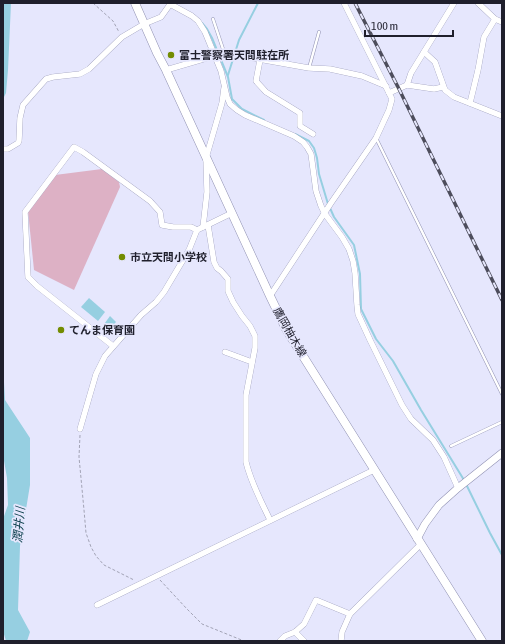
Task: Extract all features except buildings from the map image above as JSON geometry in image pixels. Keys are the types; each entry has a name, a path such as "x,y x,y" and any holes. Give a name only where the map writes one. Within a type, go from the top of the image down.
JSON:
{"main road":[{"name":"鷹岡柚木線","path":"135,3 286,329 482,641"}],"street":[{"path":"270,296 376,138 389,110 392,99 390,92 344,3"},
{"path":"407,85 411,73 454,3"},
{"path":"478,3 495,19 502,22"},
{"path":"6,149 18,143 20,118 23,105 46,79 80,74 89,69 122,37 144,24 161,17 170,4 186,12 198,21 205,32 221,71 230,104 256,121 294,136 304,142 308,147 311,154 316,191 321,206 349,249 353,261 358,314 402,406 411,419 433,440 460,487"},
{"path":"470,103 484,37 495,19"},
{"path":"424,52 435,62 445,90 454,96 502,116"},
{"path":"166,70 224,53 309,68 330,69 362,76 386,86"},
{"path":"260,60 256,81 266,92 300,113 300,126 313,134"},
{"path":"225,85 222,103 206,158 207,192 203,228 214,262 217,268 228,279 228,291 233,302 250,326 255,336 255,348 246,395 246,462 253,487 270,520"},
{"path":"390,92 407,85 434,89 443,86"},
{"path":"113,346 37,286 28,277 25,212 74,147 84,152 150,201 160,212 162,225 203,228"},
{"path":"80,429 96,374 105,356 141,315 156,302 164,292 203,228 232,213"},
{"path":"225,352 252,362"},
{"path":"341,641 342,632 350,614 419,542 425,524 440,505 502,453"},
{"path":"97,605 374,470"},
{"path":"280,641 285,636 295,632 304,624 316,600 350,614"},
{"path":"295,632 304,641"}],"lane":[{"path":"213,19 224,53"},
{"path":"309,68 319,32"},
{"path":"376,138 502,394"},
{"path":"451,446 502,422"}],"path":[{"path":"93,3 113,21 122,37"},
{"path":"80,429 79,457 83,503 86,533 91,547 96,556 104,565 140,583"},
{"path":"156,576 202,624 244,641"}],"shaded area":[{"path":"102,169 119,182 120,187 74,290 34,270 28,211 55,175"}],"water":[{"path":"3,3 11,3 8,70 3,107"},
{"path":"89,298 105,312 98,321 81,307"},
{"path":"110,316 116,322 108,331 102,327"},
{"name":"潤井川","path":"3,364 5,400 30,438 30,485 20,546 18,610 30,632 27,641 6,641 3,631 3,519 8,505 7,478 3,455"}],"waterway":[{"path":"228,75 239,40 258,3"},
{"path":"202,23 212,38 228,77 232,99 242,109 264,120"},
{"path":"295,134 309,141 314,148 319,174 328,204"},
{"path":"330,208 334,217 354,245 360,274 361,309 376,339 393,361 464,480"},
{"path":"466,484 502,555"}],"railway":[{"path":"355,3 399,89 502,300"}],"place":[{"name":"富士警察署天間駐在所","path":"171,55"},
{"name":"市立天間小学校","path":"122,257"},
{"name":"てんま保育園","path":"61,330"}]}
